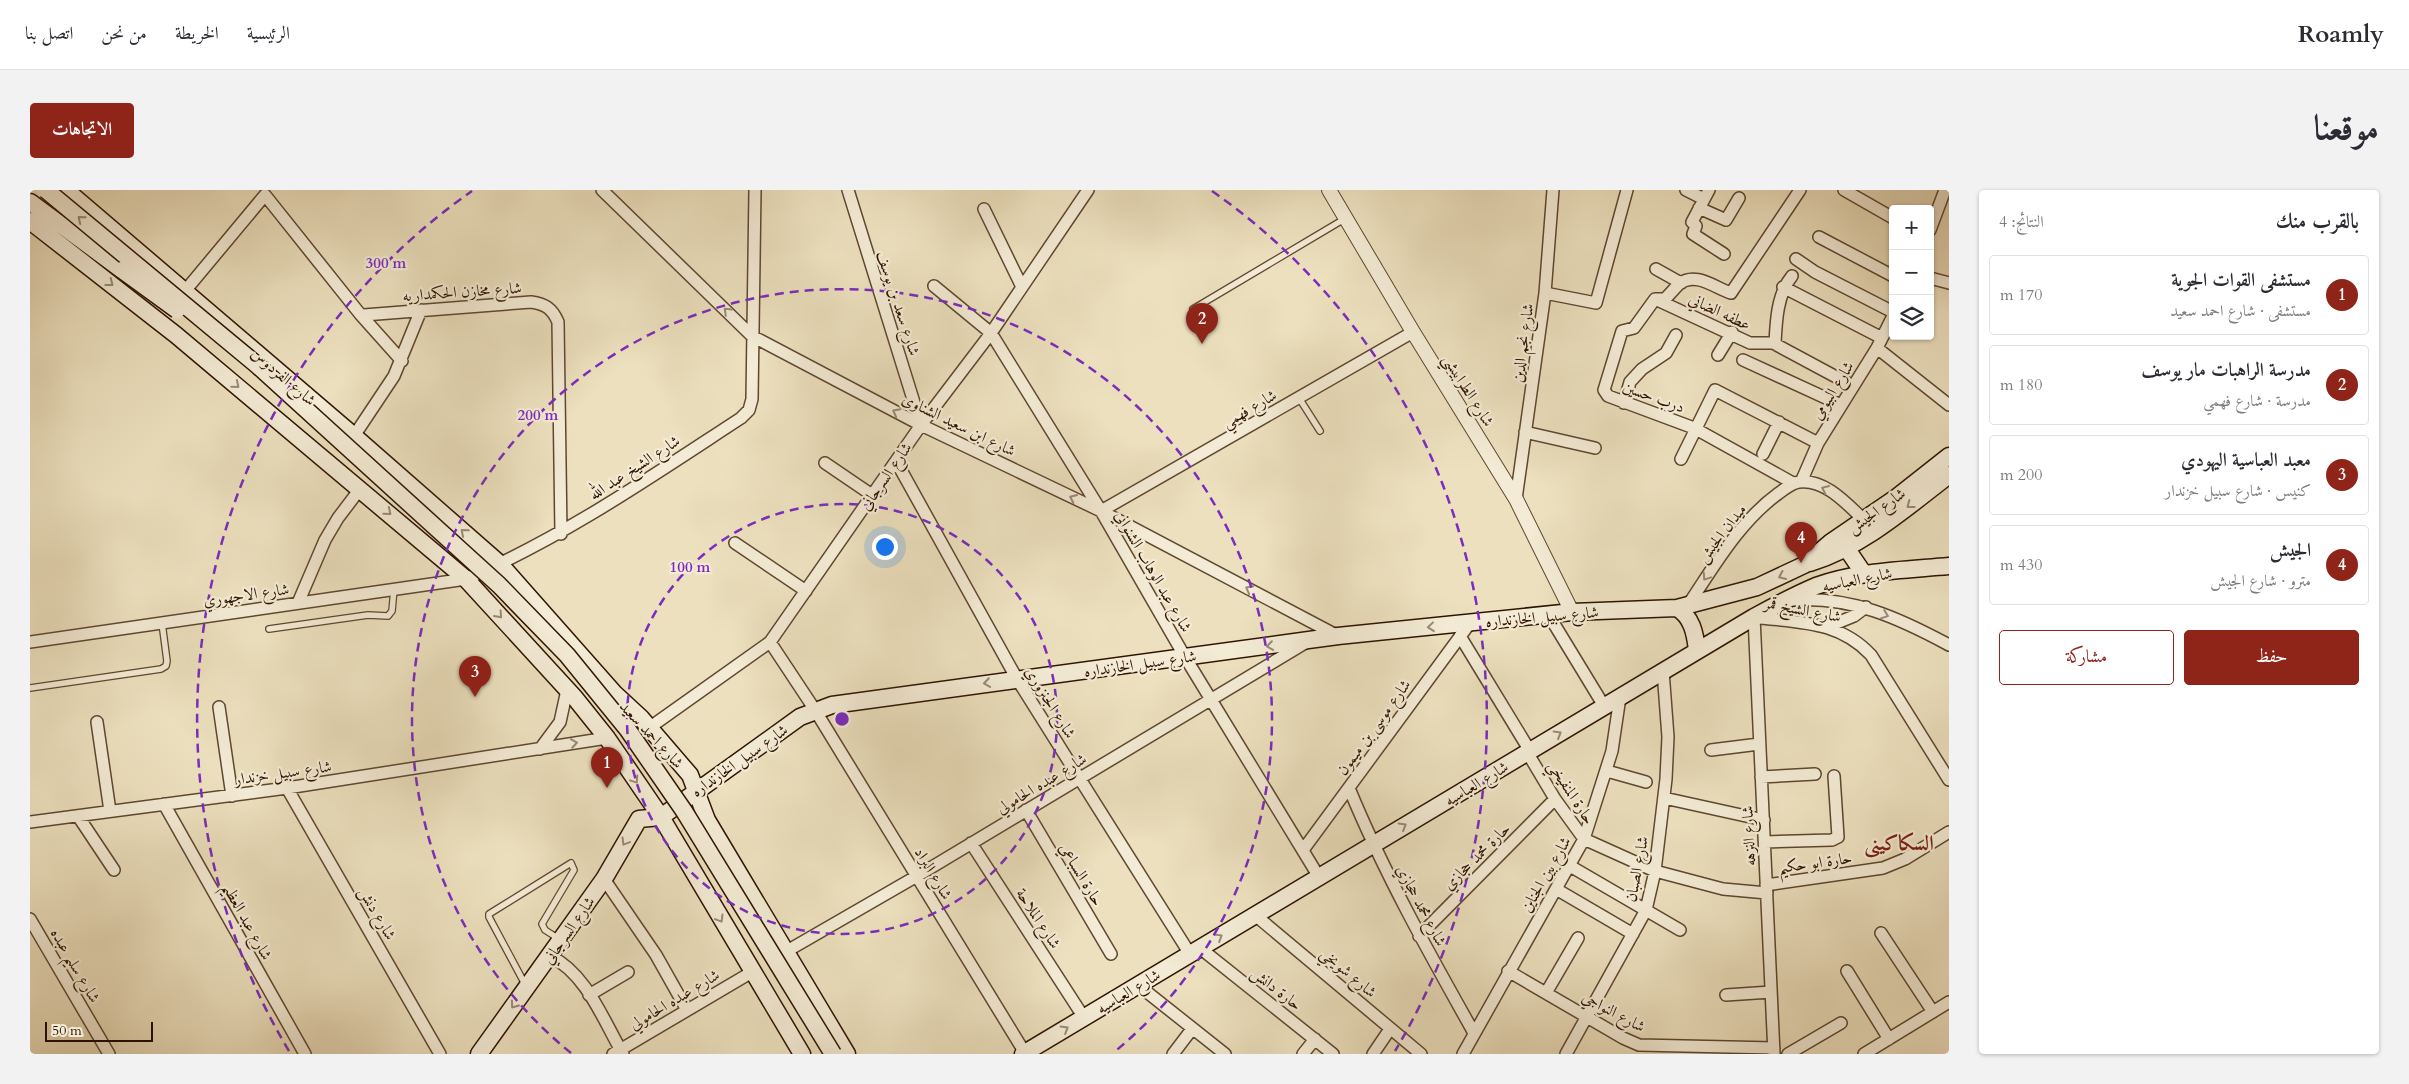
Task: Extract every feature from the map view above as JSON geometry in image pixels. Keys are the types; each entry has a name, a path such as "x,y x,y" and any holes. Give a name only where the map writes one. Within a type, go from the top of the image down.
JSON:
{"main road":[{"path":"46,190 257,365 499,585 567,655 628,730 684,810 833,1054"},
{"name":"شارع الفردوس","path":"66,190 354,436 500,564"},
{"path":"30,202 201,328 253,369 495,589 529,623 594,696 651,773 824,1054"},
{"path":"30,221 176,335 466,579 567,690 607,738 661,817 802,1054"},
{"name":"شارع الجيش","path":"1804,565 1830,542 1897,497 1949,456"},
{"name":"شارع الجيش","path":"1654,608 1682,606 1757,587 1804,565 1847,549 1886,524 1949,476"},
{"path":"1847,549 1864,574"},
{"name":"شارع احمد سعيد","path":"500,564 615,694 649,728 690,775 707,820 847,1054"},
{"name":"شارع العباسيه","path":"1024,1053 1754,616 1816,586 1864,574 1949,566"},
{"path":"1682,606 1690,620 1697,650"},
{"name":"شارع سبيل الخازنداره","path":"661,817 800,717 832,705 1338,636 1548,614 1654,608"},
{"name":"شارع السرجاني","path":"478,1054 604,878 639,819 661,817"}],"street":[{"name":"شارع ابن سعيد الشناوى","path":"602,190 752,336 921,425 1101,511 1338,636"},
{"path":"752,336 755,190"},
{"name":"شارع سعد بن يوسف","path":"848,190 921,425"},
{"name":"شارع السرجاني","path":"649,728 770,642 921,425 991,332 1088,190"},
{"name":"شارع الطرابيشي","path":"1329,190 1413,332 1516,499 1572,612"},
{"name":"شارع نجم الدين","path":"1516,499 1545,294 1553,190"},
{"path":"1545,294 1596,303 1627,190"},
{"path":"1686,190 1704,199 1726,220 1740,198"},
{"path":"1656,270 1681,283 1696,279 1703,280 1731,293 1800,190"},
{"path":"1844,190 1889,216"},
{"path":"1934,223 1945,204 1945,190"},
{"path":"185,291 265,193 360,314 402,361"},
{"path":"1704,199 1692,222 1696,226 1693,234 1724,254"},
{"path":"984,209 1022,286"},
{"path":"1819,237 1889,274"},
{"path":"1796,259 1815,272 1889,310"},
{"path":"1775,344 1783,287 1792,276"},
{"path":"1934,279 1949,284"},
{"name":"درب حسين","path":"1681,283 1665,298 1655,299 1634,328 1622,331 1604,390 1608,396 1624,403 1694,428 1797,482"},
{"name":"شارع عبد الوهاب الشنواني","path":"934,286 991,332 1101,511 1185,657 1319,877"},
{"path":"1783,287 1879,343 1949,405"},
{"name":"عطفه الضاني","path":"1655,299 1732,332 1750,343 1775,344 1853,386"},
{"name":"شارع مخازن الحكمداريه","path":"360,314 531,302 543,304 553,311 558,322 561,534"},
{"path":"354,436 402,361 421,310"},
{"name":"شارع البيومي","path":"1797,482 1889,324"},
{"name":"شارع فهمي","path":"1101,511 1413,332"},
{"path":"1718,355 1732,332"},
{"path":"1624,403 1630,382 1642,369 1666,353 1676,335"},
{"name":"شارع الشيخ عبد الله","path":"466,579 561,534 741,418 749,410 752,400 752,336"},
{"path":"1743,360 1841,405"},
{"path":"1680,459 1694,428 1715,390 1818,443"},
{"path":"1763,454 1779,422"},
{"path":"1525,432 1595,448"},
{"name":"شارع الجنزوري","path":"896,461 1017,679 1195,951"},
{"path":"825,463 872,495"},
{"path":"1797,482 1821,486 1840,496 1863,519"},
{"name":"ميدان الجيش","path":"1682,606 1745,523 1772,499 1797,482"},
{"path":"298,603 325,540 338,518 360,489"},
{"path":"735,543 806,592"},
{"name":"شارع الاجهوري","path":"30,642 466,579"},
{"path":"1786,600 1822,600 1866,607 1909,624 1949,645"},
{"path":"1826,627 1854,616 1866,607"},
{"path":"1548,614 1604,706"},
{"name":"شارع الشيخ قمر","path":"1754,616 1826,627 1851,637 1872,655 1949,780"},
{"name":"شارع النزهه","path":"1754,616 1774,1051"},
{"name":"شارع موسى بن ميمون","path":"1303,850 1470,623"},
{"name":"حارة المنفيخي","path":"1460,636 1555,799 1584,839 1655,871 1723,889 1766,889"},
{"name":"شارع عبده الحامولي","path":"786,951 917,876 1311,640"},
{"name":"شارع البراد","path":"770,642 815,710 1024,1053"},
{"name":"شارع الصبان","path":"1566,1054 1646,910 1655,871 1664,798 1668,737 1663,671"},
{"path":"540,749 555,732 560,722 567,690"},
{"name":"شارع بين الجناين","path":"1463,1054 1584,839 1607,771 1612,751 1620,696"},
{"path":"219,707 232,796"},
{"path":"97,722 110,812"},
{"name":"شارع سبيل خزندار","path":"30,822 287,788 607,738"},
{"path":"1711,750 1759,744"},
{"path":"1607,771 1646,782"},
{"path":"1761,776 1815,774"},
{"path":"1765,842 1832,840 1838,838 1834,776"},
{"name":"شارع دنش","path":"287,788 440,1054"},
{"name":"شارع محمد حجازي","path":"1349,788 1372,845 1419,936 1474,1033"},
{"path":"1664,798 1764,820"},
{"name":"حارة محمد حجازي","path":"1419,936 1555,799"},
{"name":"شارع عبد العظيم","path":"164,804 304,1054"},
{"name":"حارة السباعي","path":"1026,810 1111,954"},
{"path":"78,816 114,870"},
{"name":"حارة ابو حكيم","path":"1766,889 1883,868 1905,859 1949,832"},
{"name":"شارع الملاحة","path":"971,843 1079,1010"},
{"path":"1570,866 1680,930"},
{"path":"604,878 656,955 687,1010"},
{"path":"1556,889 1633,934"},
{"name":"شارع شويخي","path":"1255,915 1421,1054"},
{"name":"شارع سليم عبده","path":"30,919 109,1054"},
{"path":"1881,933 1933,1012"},
{"path":"1546,993 1578,938"},
{"name":"حارة دانش","path":"1195,951 1333,1054"},
{"path":"550,956 572,970 589,995 618,1053"},
{"name":"شارع النواجي","path":"1508,971 1623,1038 1639,1045 1668,1050 1774,1051"},
{"path":"1847,971 1889,1038"},
{"path":"589,995 628,972"},
{"name":"شارع عبده الحامولي","path":"618,1053 752,972"},
{"path":"1138,985 1225,1054"},
{"path":"1726,995 1771,992"},
{"path":"1864,1054 1949,1002"},
{"path":"1788,1054 1841,1022"},
{"path":"1373,1054 1390,1028"},
{"path":"1173,1054 1192,1029"},
{"path":"1304,1054 1315,1039"}],"lane":[{"path":"1193,309 1346,218"},
{"path":"1299,398 1320,431"},
{"path":"269,629 368,615 388,616 392,611 394,589"},
{"path":"30,688 161,669 166,666 167,661 162,623"},
{"path":"527,988 489,914 570,863 574,870 542,924 545,930 561,940"}],"place":[{"name":"مدرسة الراهبات مار يوسف","path":"1202,344"},
{"name":"الجيش","path":"1801,563"},
{"name":"معبد العباسية اليهودي","path":"475,697"},
{"name":"مستشفى القوات الجوية","path":"607,788"}],"district":[{"name":"السكاكينى","path":"1899,843"}]}
